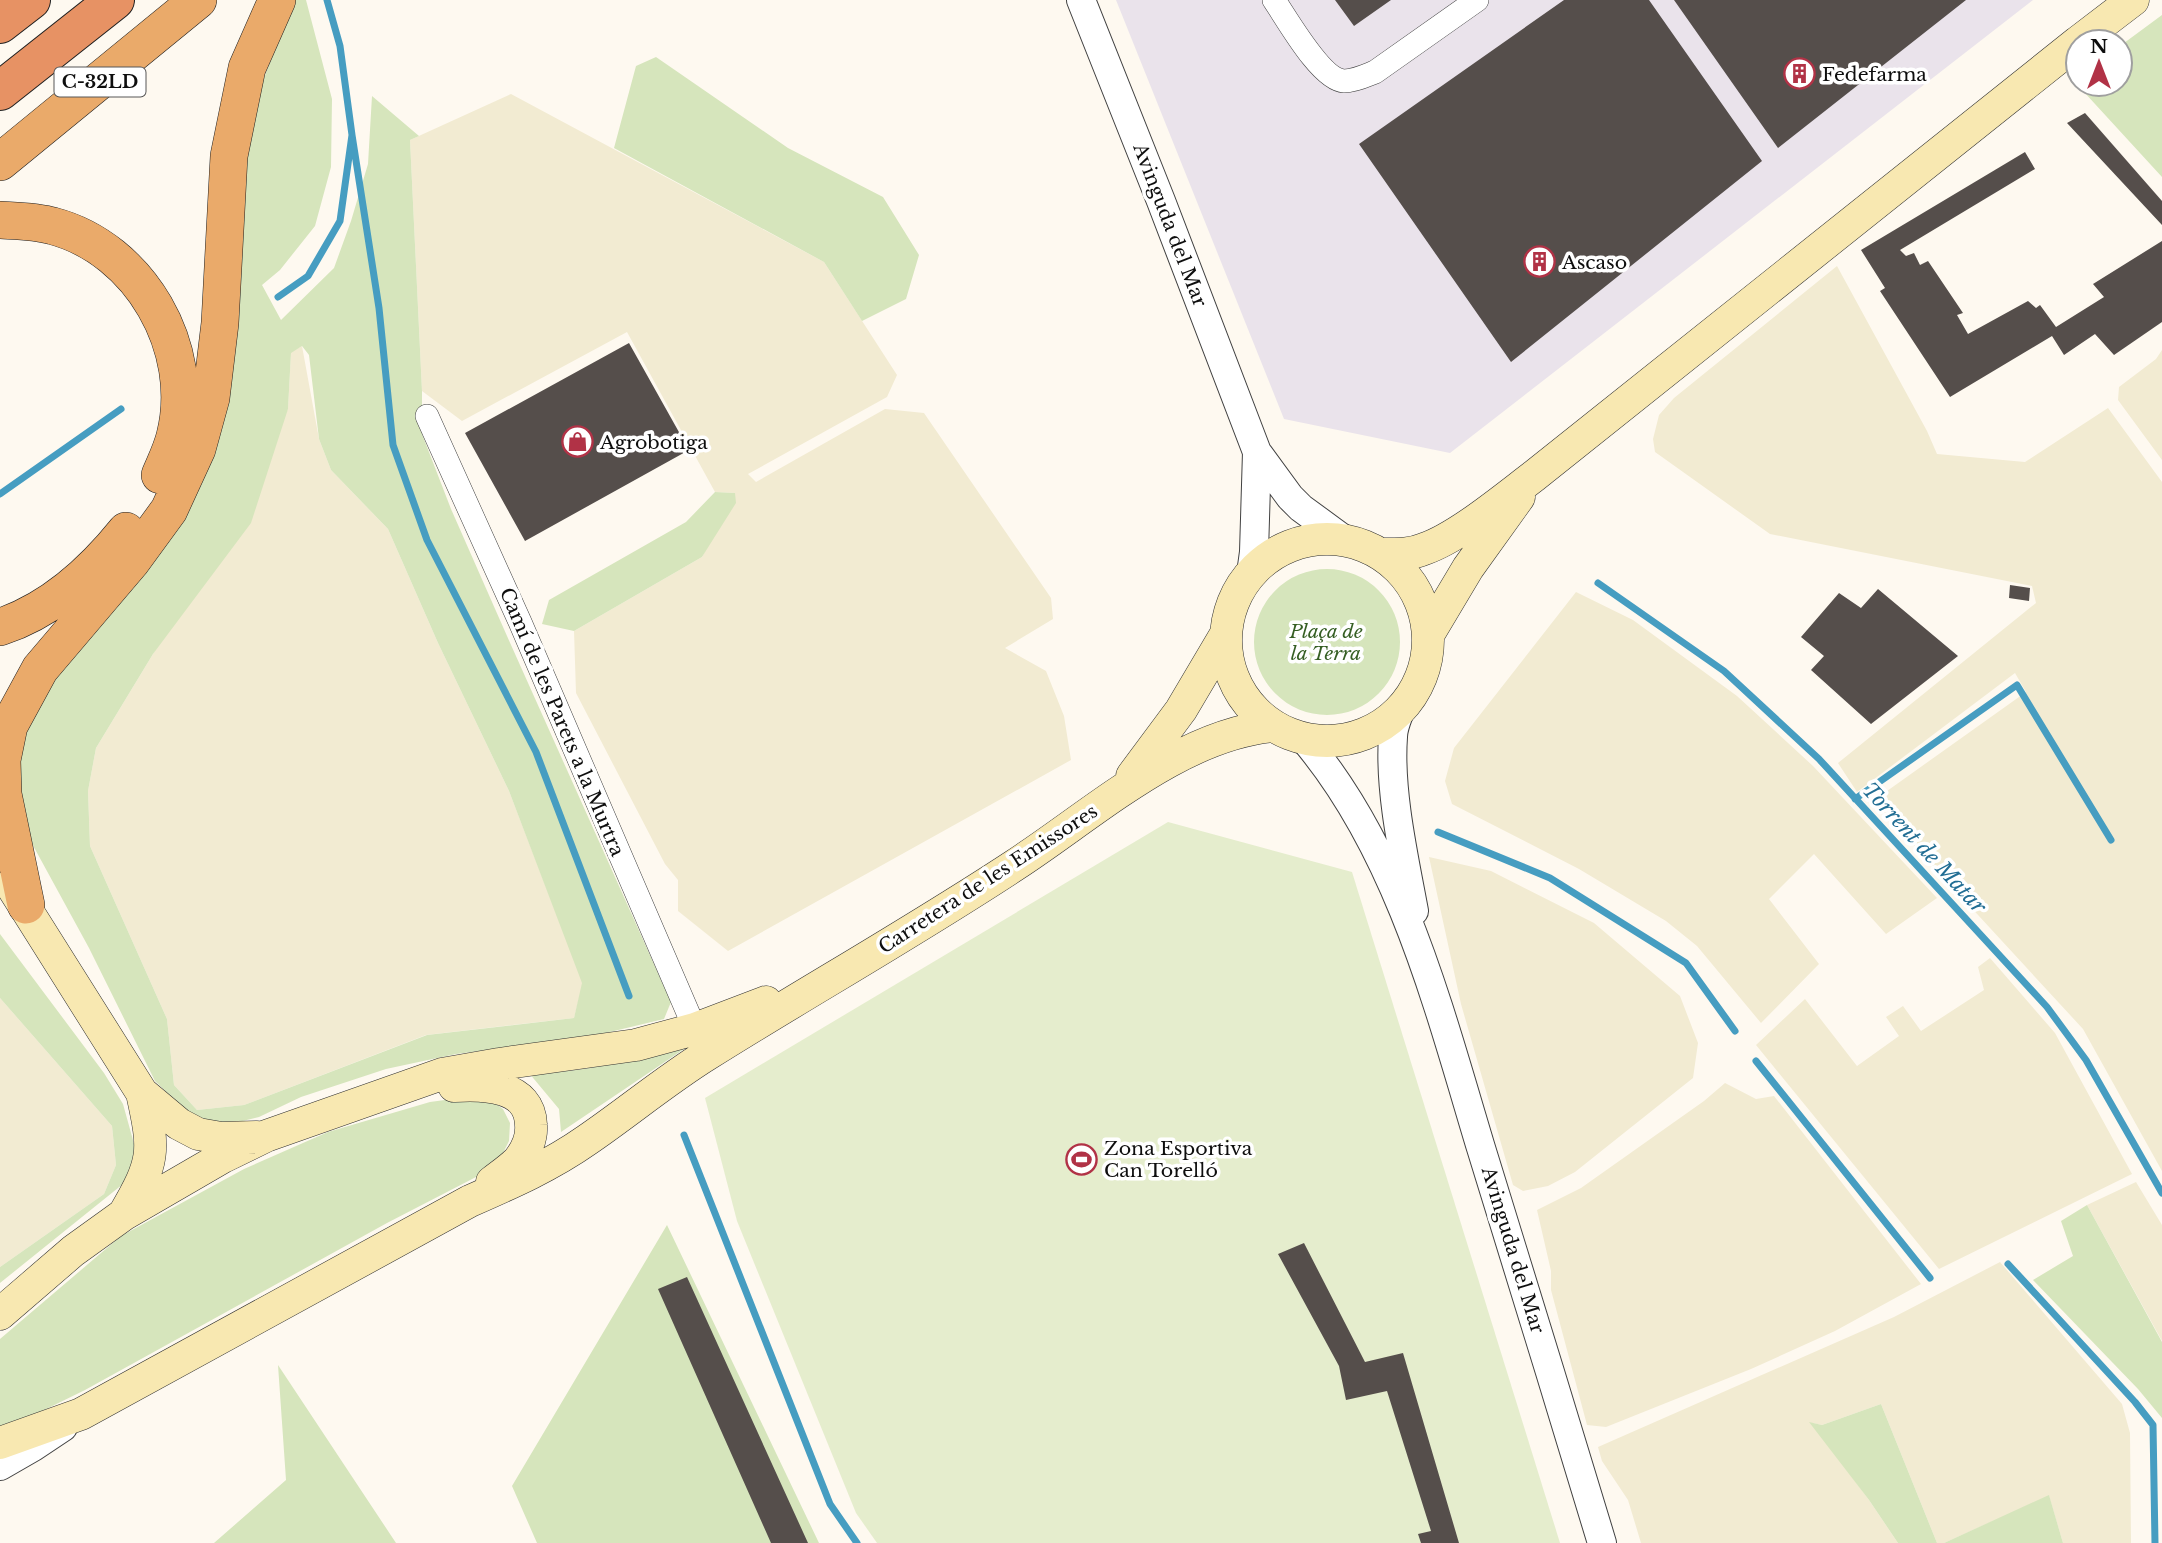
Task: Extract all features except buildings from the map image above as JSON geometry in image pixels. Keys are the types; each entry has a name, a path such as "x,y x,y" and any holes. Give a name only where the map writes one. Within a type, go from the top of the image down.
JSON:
{"highway":[{"path":"0,24 31,0"},
{"path":"0,91 115,0"},
{"name":"C-32LD","path":"0,162 198,0"},
{"path":"13,897 2,760 9,726 40,669 114,584 169,510 197,449 211,398 220,323 229,156 247,68 277,0"},
{"path":"0,220 53,226 79,236 102,249 131,273 154,303 168,332 177,364 179,400 176,435 159,480 128,528 90,572 17,622 0,627"}],"main road":[{"path":"2096,28 2133,0"},
{"path":"1381,554 1403,573 1414,589 1425,615 1428,635 1426,662 1420,680 1400,710 1384,724 1356,737 1325,741 1304,738 1274,726 1251,707 1235,682 1227,654 1226,634 1233,602 1251,574 1275,554 1294,545 1315,540 1346,541 1381,554 1406,554 1426,549 1464,526 1534,476 2064,53"},
{"path":"1428,635 1468,568 1534,476"},
{"path":"1120,792 1181,710 1226,634"},
{"path":"1120,792 1166,763 1230,734 1274,726"},
{"name":"Carretera de les Emissores","path":"855,964 969,895 1080,822 1120,792"},
{"path":"0,869 13,897 142,1093 179,1124 198,1134 220,1138 266,1136"},
{"path":"0,1314 73,1251 123,1215 223,1157 266,1136 442,1074 636,1045 695,1029 855,964"},
{"path":"0,1443 81,1414 470,1201 533,1174 706,1055 855,964"},
{"path":"405,1088 475,1084 498,1087 515,1094 526,1104 532,1129 529,1144 519,1160 470,1201"},
{"path":"123,1215 141,1185 151,1160 151,1133 142,1093"}],"street":[{"name":"Avinguda del Mar","path":"1081,0 1257,452 1290,497 1346,541"},
{"path":"1274,0 1316,61 1328,74 1341,81 1357,79 1375,72 1477,0"},
{"name":"Camí de les Parets a la Murtra","path":"427,416 520,622 695,1029"},
{"name":"Avinguda del Mar","path":"1251,574 1255,552 1257,452"},
{"name":"Avinguda del Mar","path":"1400,710 1393,734 1393,766 1400,832 1422,958"},
{"name":"Avinguda del Mar","path":"1304,738 1347,797 1370,837 1422,958 1602,1543"},
{"path":"0,1466 81,1414"}],"shaded area":[{"path":"1116,0 2033,0 1450,453 1284,419"},
{"path":"511,94 824,262 897,375 887,397 748,474 756,482 885,409 924,413 1051,598 1053,619 1005,648 1046,671 1064,716 1071,760 728,951 678,911 678,880 665,864 576,693 574,631 702,557 735,493 715,492 627,332 462,421 422,391 410,140"},
{"path":"1837,266 1937,454 2025,462 2108,408 2162,482 2162,1171 2083,1029 1873,801 2026,692 2015,673 1857,792 1838,763 2036,603 2032,586 1770,534 1655,452 1653,439 1659,415 1674,398"},
{"path":"302,346 319,439 331,470 388,529 438,643 509,791 583,983 574,1018 426,1035 244,1105 197,1110 174,1085 167,1019 90,846 88,791 96,748 153,654 288,409 291,352"},
{"path":"2162,350 2162,460 2118,400 2119,387 2156,359"},
{"path":"1576,592 1633,620 1737,696 1813,766 1937,898 1886,934 1814,854 1769,899 1819,964 1761,1023 1697,946 1666,921 1579,869 1452,804 1445,781 1454,748"},
{"path":"1429,857 1491,871 1594,923 1680,996 1698,1043 1693,1078 1575,1172 1548,1186 1523,1191 1513,1185 1461,1004"},
{"path":"1990,958 2055,1033 2132,1174 1939,1269 1756,1045 1805,999 1857,1066 1899,1036 1886,1017 1903,1006 1921,1031 1984,990 1978,967"},
{"path":"0,998 112,1126 116,1165 104,1194 0,1267"},
{"path":"1725,1083 1756,1099 1774,1096 1921,1284 1835,1331 1751,1369 1606,1427 1587,1425 1551,1290 1551,1271 1537,1210 1581,1188 1704,1101"},
{"path":"2136,1182 2162,1225 2162,1341 2087,1205"},
{"path":"2000,1262 2122,1404 2130,1433 2131,1543 2063,1543 2049,1496 1944,1543 1937,1543 1881,1404 1822,1425 1812,1423 1898,1543 1641,1543 1628,1500 1602,1461 1598,1447 1894,1317"}],"green space":[{"path":"294,0 306,0 332,99 331,167 315,226 280,270 262,285 281,320 334,268 368,164 372,96 419,136 410,140 422,434 451,509 671,1002 664,1019 589,1037 456,1054 386,1069 301,1097 259,1117 226,1125 197,1122 155,1081 89,948 24,829 14,780 28,704 156,550 236,304 247,158 262,83","holes":["302,346 309,355 319,439 331,470 388,529 438,643 509,791 582,983 574,1018 427,1035 244,1105 197,1110 174,1085 167,1019 90,846 88,791 96,748 153,654 251,523 288,409 291,353"]},
{"path":"2162,15 2162,177 2090,98 2134,98 2134,36"},
{"path":"656,57 788,148 883,197 919,255 906,299 862,321 824,262 614,148 636,66"},
{"path":"715,492 735,493 736,503 702,557 574,631 542,624 549,600 686,522"},
{"name":"Plaça de la Terra","path":"1327,569 1355,575 1378,591 1394,614 1400,642 1394,670 1378,693 1355,709 1327,715 1299,709 1276,693 1260,670 1254,642 1260,614 1276,591 1299,575"},
{"name":"Zona Esportiva Can Torelló","path":"1168,822 1352,872 1560,1543 877,1543 856,1513 737,1221 705,1098"},
{"path":"0,934 104,1073 123,1104 136,1151 131,1170 123,1184 0,1283 0,1267 104,1194 116,1165 112,1126 0,998"},
{"path":"687,1047 561,1132 559,1109 529,1073 589,1068"},
{"path":"467,1097 488,1098 503,1109 510,1123 509,1141 500,1159 476,1177 387,1223 85,1390 30,1417 0,1427 0,1339 121,1236 244,1169 328,1132 430,1102"},
{"path":"2087,1205 2162,1342 2162,1418 2138,1389 2033,1280 2073,1256 2061,1221"},
{"path":"667,1225 819,1543 537,1543 512,1486"},
{"path":"278,1365 396,1543 214,1543 286,1480"},
{"path":"1881,1404 1937,1543 1898,1543 1869,1500 1809,1422 1822,1425"},
{"path":"2049,1495 2063,1543 1944,1543"}],"waterway":[{"path":"278,297 308,276 340,221 352,135 340,46 327,0"},
{"path":"352,135 379,308 393,445 427,540 536,752 629,996"},
{"path":"0,494 121,409"},
{"name":"Torrent de Matar","path":"1598,583 1724,671 1819,759 2047,1007 2086,1060 2162,1193"},
{"path":"1855,799 2017,685 2111,840"},
{"path":"1438,832 1550,878 1686,963 1735,1031"},
{"path":"1756,1061 1930,1278"},
{"path":"684,1135 830,1504 857,1543"},
{"path":"2008,1264 2153,1425 2155,1543"}],"place":[{"name":"Fedefarma","path":"1799,74"},
{"name":"Ascaso","path":"1539,262"},
{"name":"Agrobotiga","path":"577,442"},
{"name":"Zona Esportiva Can Torelló","path":"1081,1159"}]}
